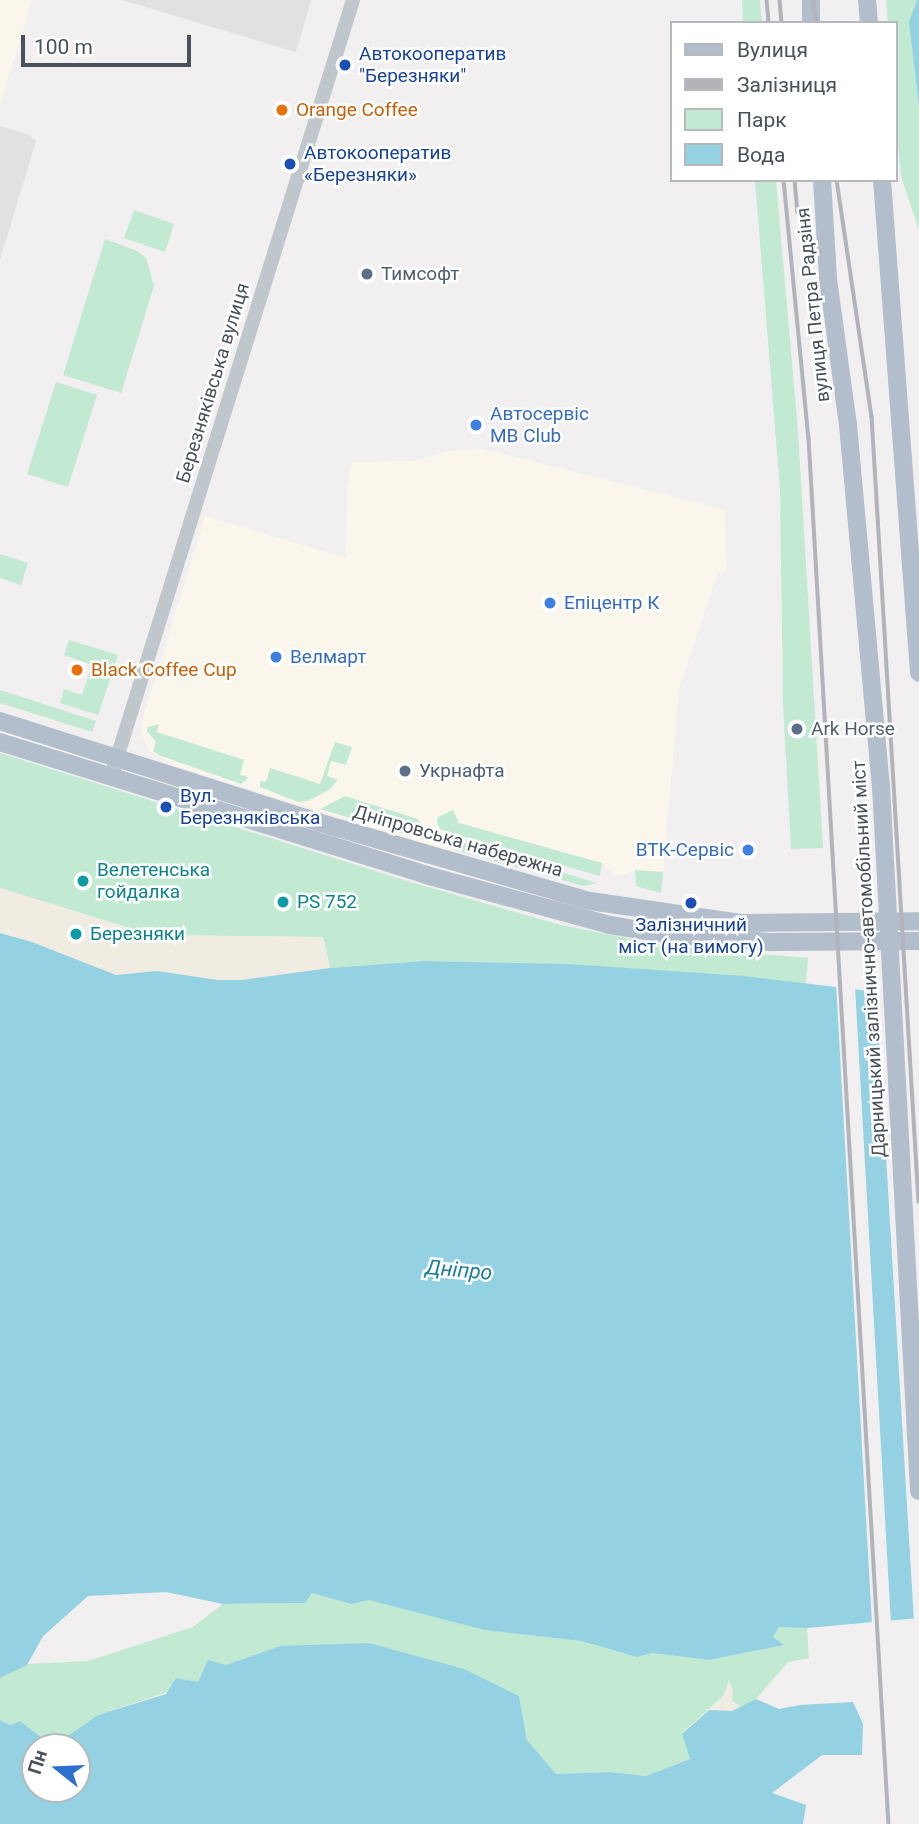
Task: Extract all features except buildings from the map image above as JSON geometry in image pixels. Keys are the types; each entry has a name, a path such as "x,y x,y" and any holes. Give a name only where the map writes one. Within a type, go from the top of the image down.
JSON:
{"main road":[{"path":"811,0 811,21"},
{"path":"867,0 869,21"},
{"name":"вулиця Петра Радзіня","path":"821,182 828,279 848,425"},
{"path":"882,182 919,673"},
{"name":"Дарницький залізнично-автомобільний міст","path":"848,425 881,786 919,1491"},
{"name":"Дніпровська набережна","path":"0,721 486,872 590,901 740,922 919,921"},
{"name":"Дніпровська набережна","path":"0,742 413,871 610,925 664,934 771,942 919,941"}],"street":[{"name":"Березняківська вулиця","path":"111,778 353,0"}],"shaded area":[{"path":"0,0 32,0 0,105"},
{"path":"122,0 311,0 296,52"},
{"path":"0,126 29,135 36,141 0,260"},
{"path":"479,448 725,510 726,572 718,572 679,689 663,872 635,870 628,874 614,875 601,863 458,824 453,853 175,766 149,751 141,735 142,722 205,516 346,558 347,488 352,462 412,461 446,452"}],"green space":[{"path":"742,0 760,0 762,21 743,21"},
{"path":"886,0 919,0 912,44 919,106 919,230 901,176 898,142 898,21 888,21"},
{"path":"755,182 776,182 798,431 823,848 791,849 783,704 780,490"},
{"path":"134,210 174,224 165,252 124,238"},
{"path":"105,239 137,251 146,258 154,286 121,393 63,375"},
{"path":"56,382 97,395 68,487 27,474"},
{"path":"0,554 28,563 21,585 0,578"},
{"path":"69,640 118,655 98,715 60,703 64,689 82,695 92,665 64,655"},
{"path":"0,690 96,721 92,732 0,703"},
{"path":"159,724 157,732 244,760 240,775 248,777 241,784 161,756 153,751 156,742 147,731 148,727"},
{"path":"335,742 352,747 346,765 331,761 327,776 338,780 329,790 307,801 298,802 260,787 260,781 266,782 270,768 320,784"},
{"path":"0,753 404,880 561,925 662,945 808,958 806,984 569,964 424,961 330,968 323,937 152,935 0,888"},
{"path":"345,796 418,819 432,842 320,809"},
{"path":"453,810 459,823 602,863 600,876 441,830 437,824 438,817"},
{"path":"444,837 597,883 583,886 452,849"},
{"path":"635,870 663,872 661,893 636,886"},
{"path":"312,1593 351,1604 369,1599 484,1630 581,1641 637,1657 652,1653 709,1660 783,1645 772,1638 779,1627 807,1628 809,1658 788,1662 756,1699 741,1707 724,1695 682,1733 690,1759 646,1776 610,1772 556,1774 527,1740 519,1696 280,1646 226,1665 198,1682 98,1715 72,1733 36,1733 20,1721 10,1725 0,1720 0,1623 88,1596 43,1636 27,1664 88,1661 193,1627 223,1604 305,1603"}],"sand":[{"name":"Березняки","path":"0,888 152,935 323,937 330,968 242,980 218,980 157,971 116,975 106,973 59,952 0,933"},
{"path":"729,1680 733,1691 732,1702 741,1707 732,1711 709,1710 724,1695"}],"water":[{"path":"919,0 919,106 909,22"},
{"name":"Дніпро","path":"0,933 32,942 116,975 157,971 218,980 242,980 330,968 424,961 569,964 744,976 861,990 919,1003 919,1618 807,1628 779,1627 773,1637 784,1645 709,1660 652,1653 637,1657 581,1641 484,1630 369,1600 351,1604 312,1593 305,1603 223,1604 166,1592 88,1596 43,1636 27,1665 0,1678"},
{"path":"369,1643 464,1669 519,1696 527,1740 556,1774 610,1772 646,1776 690,1759 682,1734 709,1710 732,1711 756,1699 779,1709 853,1702 863,1724 862,1755 822,1755 772,1793 806,1805 803,1824 0,1824 0,1720 10,1725 20,1721 36,1733 21,1733 21,1803 91,1803 91,1733 72,1733 98,1715 166,1694 176,1678 198,1682 208,1660 226,1665 280,1646"}],"pier":[{"path":"836,984 855,986 891,1624 872,1625"},
{"path":"876,990 919,999 919,1621 914,1622"}],"railway":[{"path":"767,0 769,21"},
{"path":"780,0 782,21"},
{"path":"813,0 817,21"},
{"path":"784,182 809,438 889,1824"},
{"path":"795,182 798,212"},
{"path":"837,182 872,416 919,1202"}],"place":[{"name":"Автокооператив \"Березняки\"","path":"345,65"},
{"name":"Orange Coffee","path":"282,110"},
{"name":"Автокооператив «Березняки»","path":"290,164"},
{"name":"Тимсофт","path":"367,274"},
{"name":"Автосервіс MB Club","path":"476,425"},
{"name":"Епіцентр К","path":"550,603"},
{"name":"Велмарт","path":"276,657"},
{"name":"Black Coffee Cup","path":"77,670"},
{"name":"Ark Horse","path":"797,729"},
{"name":"Укрнафта","path":"405,771"},
{"name":"Вул. Березняківська","path":"166,807"},
{"name":"ВТК-Сервіс","path":"748,850"},
{"name":"Велетенська гойдалка","path":"83,881"},
{"name":"PS 752","path":"283,902"},
{"name":"Залізничний міст (на вимогу)","path":"691,903"},
{"name":"Березняки","path":"76,934"}]}
